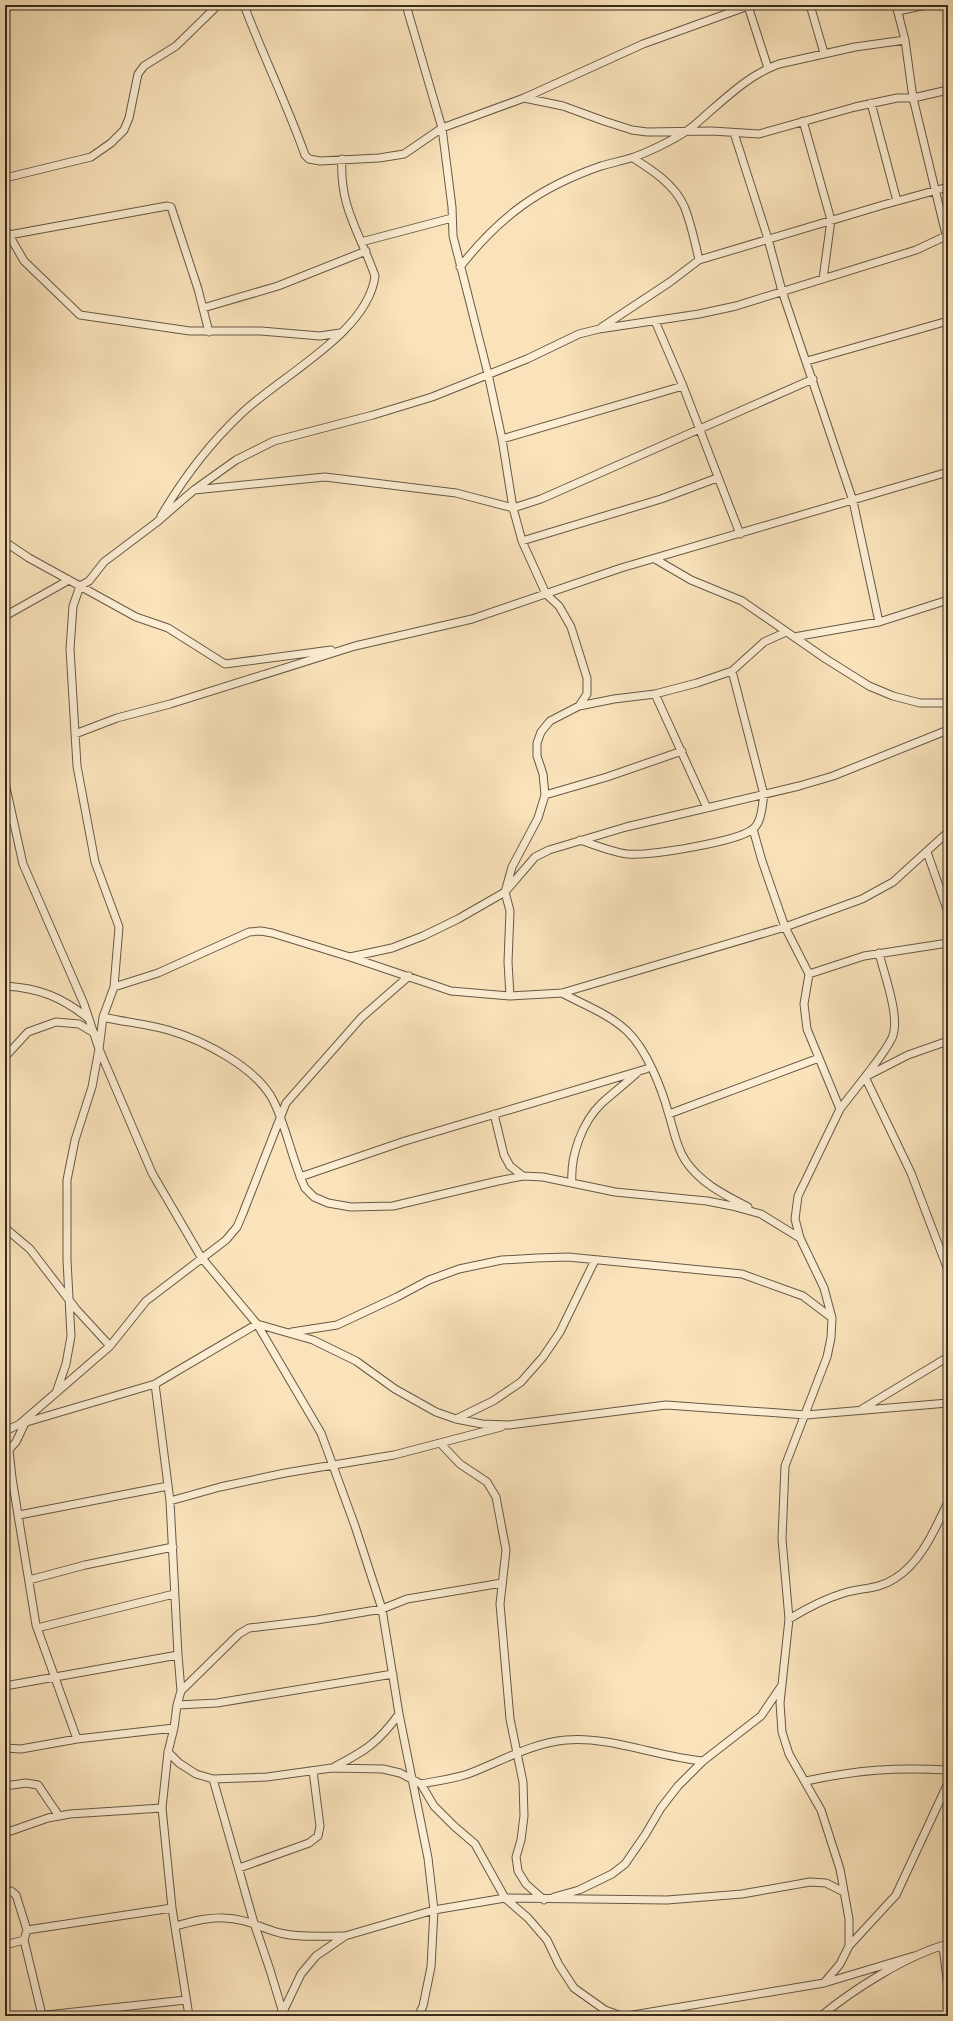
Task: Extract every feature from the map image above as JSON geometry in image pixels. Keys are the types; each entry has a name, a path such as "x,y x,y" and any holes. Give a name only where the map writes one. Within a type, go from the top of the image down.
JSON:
{"street":[{"path":"5,178 91,157 111,143 124,130 129,118 138,74 144,66 176,46 218,5"},
{"path":"244,5 260,47 289,112 305,155 309,160 320,161 379,158 404,154 442,128 524,98 630,50 750,6 768,68"},
{"path":"406,5 442,128 452,207 453,236 488,374 502,439 513,508 522,541 546,594 559,606 571,627 587,678 587,694 580,706"},
{"path":"409,12 414,5"},
{"path":"810,5 824,53"},
{"path":"56,1392 66,1364 71,1336 67,1180 75,1140 92,1087 103,1017 114,987 119,927 95,862 77,766 70,649 73,606 80,586 89,581 104,562 157,522 194,490 236,460 274,441 373,415 432,397 527,359 563,340 599,329 654,321 736,306 947,240 914,98 905,40 897,8 926,5"},
{"path":"460,267 476,247 506,218 531,198 573,177 602,166 633,158 686,131 740,86 768,68 824,53 905,40"},
{"path":"524,98 563,106 604,122 632,130 647,132 686,131 759,134 871,103 897,98 914,98 948,90"},
{"path":"871,103 897,201"},
{"path":"803,121 831,220 823,279"},
{"path":"734,133 768,239 782,291 807,361 853,501 879,622"},
{"path":"633,158 651,170 675,192 684,206 699,260"},
{"path":"157,522 182,480 202,454 241,413 284,378 323,350 367,302 374,286 375,276 366,251 350,217 342,187 342,159"},
{"path":"599,329 670,282 699,260 831,220 948,187"},
{"path":"10,235 167,206 171,208 173,212 209,332"},
{"path":"361,242 452,218"},
{"path":"5,228 24,261 80,315 155,327 209,332 261,331 320,336 340,333"},
{"path":"202,308 278,286 366,251"},
{"path":"654,321 683,386 717,478 740,534"},
{"path":"807,361 948,321"},
{"path":"194,490 325,477 456,493 513,508 549,496 699,428 813,379"},
{"path":"502,439 683,386"},
{"path":"75,734 117,718 170,704 355,646 472,619 621,568 948,472"},
{"path":"522,541 661,499 717,478"},
{"path":"5,542 29,558 136,616 168,628 225,664 355,646"},
{"path":"655,559 691,580 742,602 869,686 893,696 920,703 948,703"},
{"path":"5,616 69,580"},
{"path":"794,637 879,622 948,600"},
{"path":"510,996 508,962 510,911 505,892 512,867 538,818 545,795 543,774 537,756 537,743 541,732 550,721 580,706 614,699 655,694 698,683 732,671 764,642 786,632"},
{"path":"580,840 625,854 637,855 692,848 744,834 753,829 760,816 764,795 732,671"},
{"path":"655,694 707,808"},
{"path":"350,957 392,948 423,936 505,892 535,857 549,850 626,827 764,795 833,776 948,730"},
{"path":"545,795 607,777 682,751"},
{"path":"5,783 23,864 66,960 99,1049 152,1172 201,1258 257,1324 321,1434 334,1466 382,1609 399,1714 428,1858 434,1910 431,1967 423,2006 418,2016"},
{"path":"753,829 762,861 785,927 809,974 804,1004 804,1017 807,1029 840,1108"},
{"path":"114,987 158,973 249,932 255,932 272,933 409,976 451,991 510,996 562,993 785,927 862,899 893,882 948,832"},
{"path":"927,852 948,912"},
{"path":"809,974 878,953 948,943"},
{"path":"849,1946 849,1919 840,1869 821,1810 806,1781 789,1754 782,1732 780,1703 789,1619 782,1539 785,1466 793,1442 806,1415 827,1357 831,1338 832,1318 824,1288 800,1238 795,1218 798,1196 840,1108 892,1038 895,1026 892,1003 878,953"},
{"path":"78,1739 37,1628 19,1515 7,1452 22,1433 22,1424 56,1392 110,1346 146,1301 226,1240 237,1227 280,1116 294,1092 361,1018 409,976"},
{"path":"5,986 38,991 56,997 71,1004 89,1019"},
{"path":"562,993 614,1020 628,1032 646,1060 660,1087 669,1114 675,1140 686,1161 704,1181 800,1238"},
{"path":"103,1017 168,1030 200,1042 251,1073 264,1086 274,1101 305,1188 314,1198 328,1203 351,1207 399,1205 523,1176 543,1177 615,1192 707,1201 761,1214"},
{"path":"5,1057 28,1032 56,1022 79,1024 94,1033"},
{"path":"864,1077 908,1055 948,1042"},
{"path":"669,1114 819,1058"},
{"path":"646,1060 646,1069"},
{"path":"300,1177 405,1141 646,1069"},
{"path":"572,1183 575,1152 593,1114 601,1104 637,1073 646,1069"},
{"path":"864,1077 911,1173 948,1270"},
{"path":"494,1114 504,1155 510,1166 523,1176"},
{"path":"5,1228 30,1249 110,1346"},
{"path":"288,1332 337,1325 397,1297 429,1280 459,1269 502,1260 537,1258 595,1260 742,1274 803,1296 832,1318"},
{"path":"456,1420 493,1401 521,1382 543,1357 560,1332 595,1260"},
{"path":"5,1431 22,1424 155,1384 257,1324 313,1340 356,1361 395,1389 436,1412 456,1420 482,1424 509,1425"},
{"path":"860,1410 948,1357"},
{"path":"155,1384 170,1501 174,1594 181,1691 176,1705 174,1728 168,1752 162,1808 172,1908 189,2016"},
{"path":"170,1501 220,1487 285,1473 394,1455 509,1425 610,1410 666,1404 806,1415 948,1403"},
{"path":"440,1443 460,1464 487,1482 496,1497 506,1550 500,1604 509,1712 523,1782 524,1816 521,1840 516,1857 518,1871 526,1884 544,1900"},
{"path":"19,1515 168,1486"},
{"path":"789,1619 816,1603 846,1593 869,1589 894,1580 908,1568 931,1539 948,1502"},
{"path":"29,1580 85,1565 173,1547"},
{"path":"181,1691 243,1630 382,1609 407,1599 502,1583"},
{"path":"37,1628 174,1594"},
{"path":"5,1686 178,1655"},
{"path":"176,1705 217,1703 393,1674"},
{"path":"544,1900 580,1890 612,1874 625,1864 661,1808 678,1786 704,1761 761,1716 783,1684"},
{"path":"332,1768 364,1752 386,1732 399,1714"},
{"path":"5,1748 21,1749 78,1739 174,1728"},
{"path":"168,1752 179,1763 196,1774 213,1779 267,1777 332,1768 383,1769 400,1773 421,1784 467,1774 517,1752 564,1740 593,1740 679,1759 704,1761"},
{"path":"806,1781 850,1772 883,1768 948,1770"},
{"path":"239,1868 308,1843 318,1836 320,1826 313,1771"},
{"path":"213,1779 282,2015"},
{"path":"5,1786 26,1783 38,1785 59,1816"},
{"path":"824,1983 840,1964 849,1946 896,1895 948,1783"},
{"path":"421,1784 434,1806 475,1844 505,1898 528,1918 547,1940 559,1965 574,1988 606,2010 622,2016"},
{"path":"5,1833 59,1816 162,1808"},
{"path":"175,1926 200,1920 223,1918 254,1923 280,1932 307,1937 345,1936 434,1910 505,1898 544,1900 667,1900 742,1894 810,1882 826,1883 844,1892"},
{"path":"5,1892 11,1891 16,1895 27,1930 24,1940 40,2015 186,2000"},
{"path":"27,1930 172,1908"},
{"path":"282,2015 301,1974 316,1956 345,1936"},
{"path":"5,1945 24,1940"},
{"path":"627,2016 824,1983 946,1945 948,1988"},
{"path":"820,2016 861,1987 914,1956"}]}
